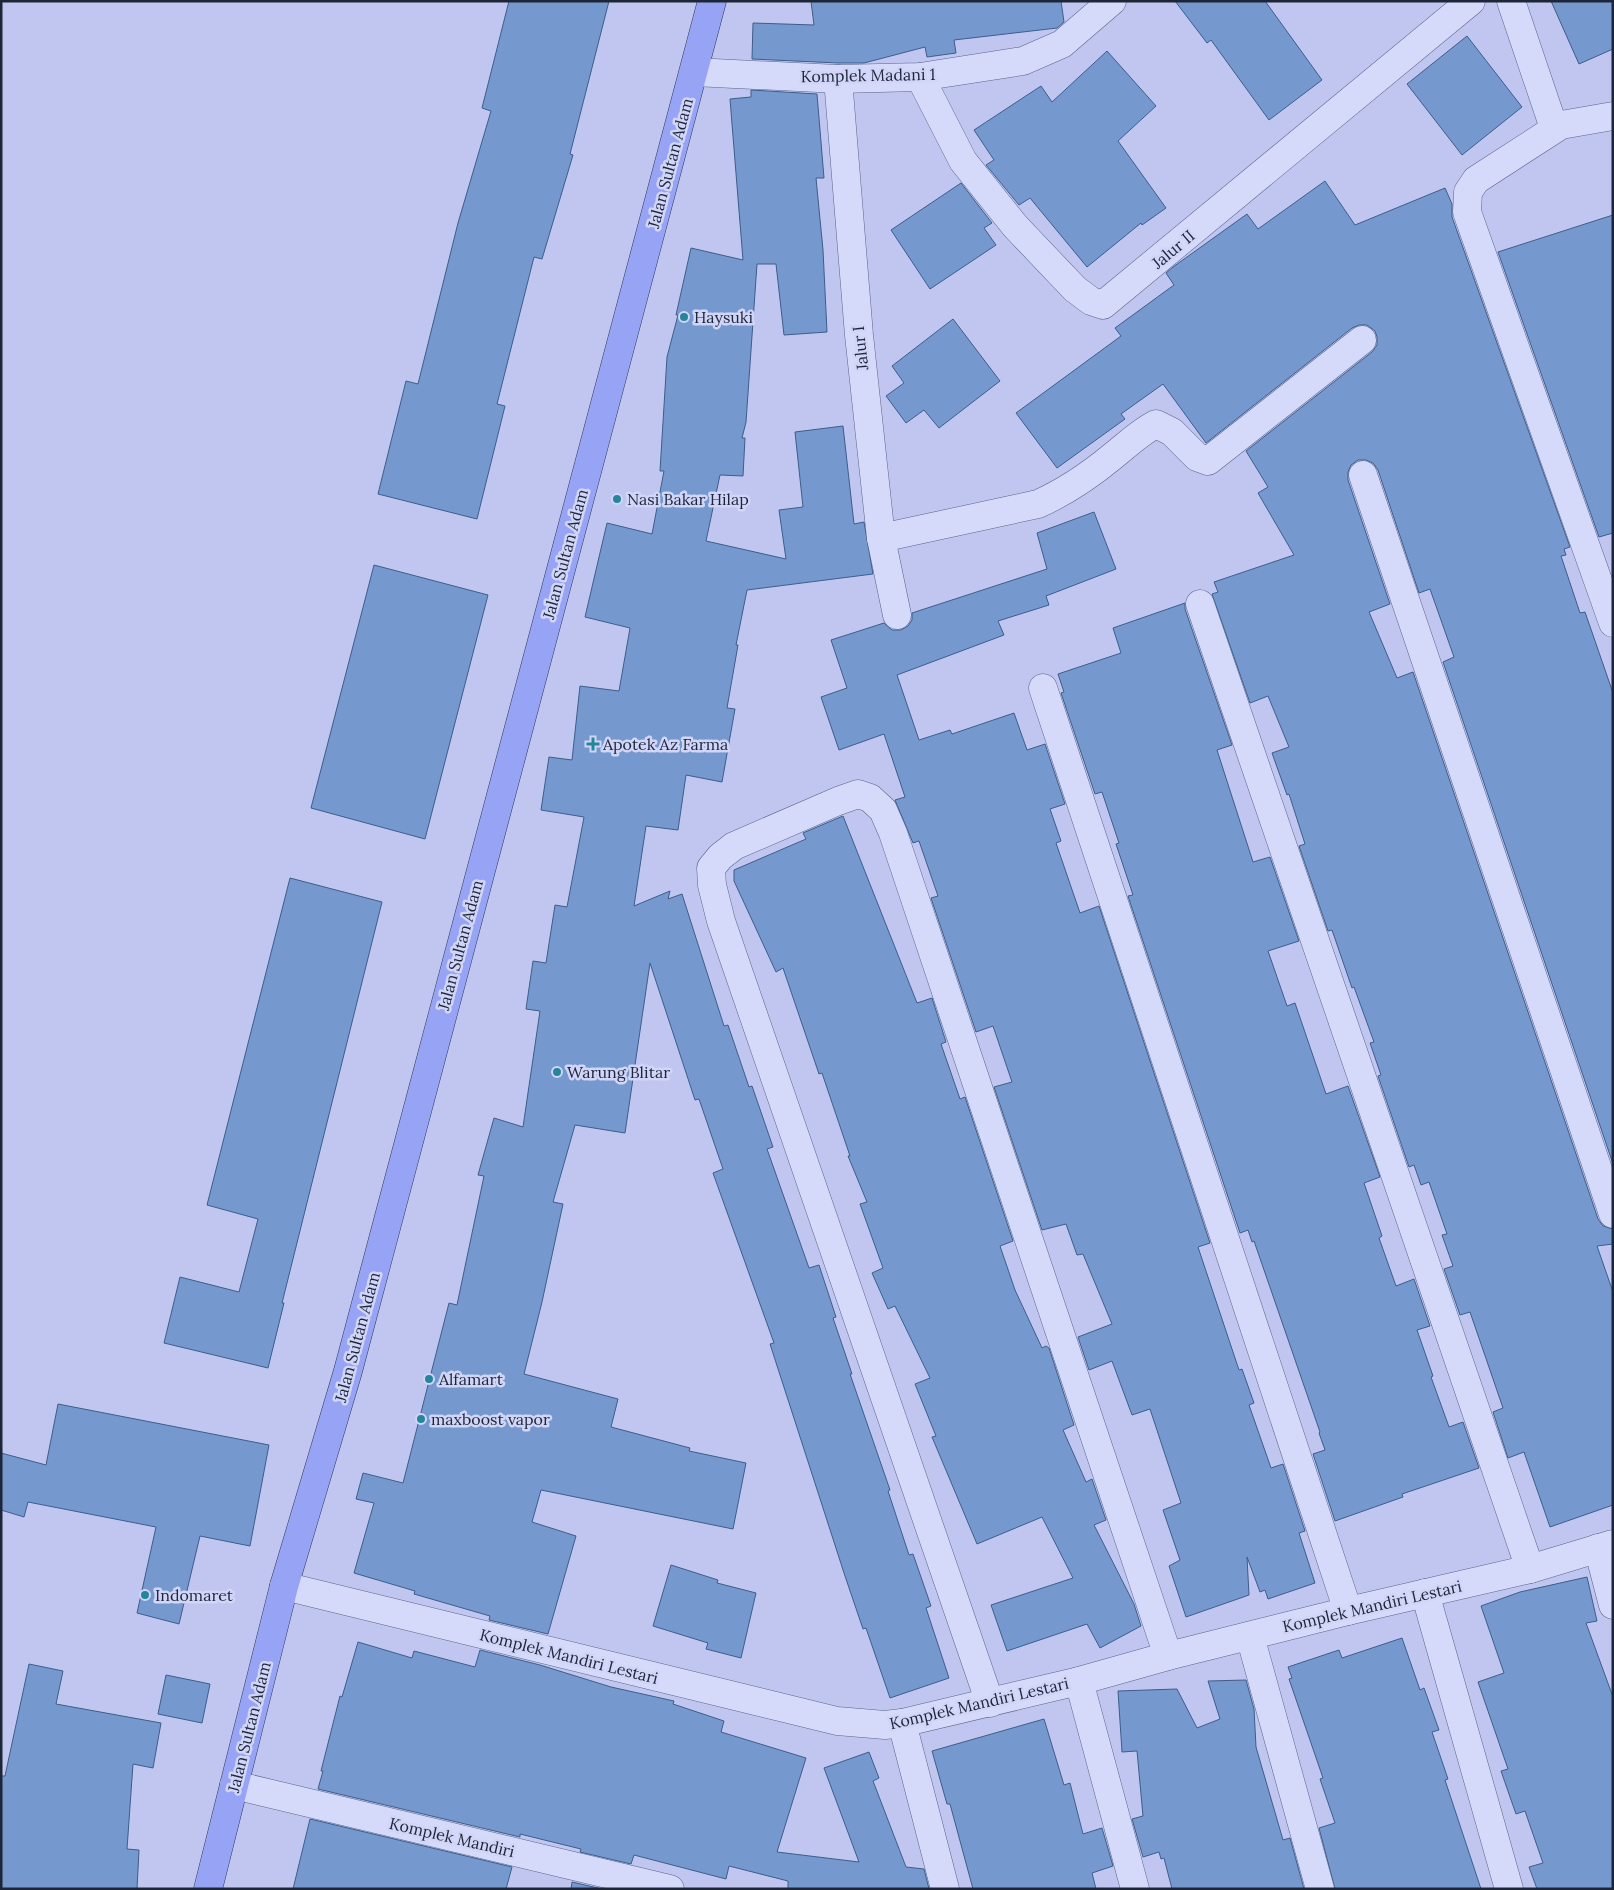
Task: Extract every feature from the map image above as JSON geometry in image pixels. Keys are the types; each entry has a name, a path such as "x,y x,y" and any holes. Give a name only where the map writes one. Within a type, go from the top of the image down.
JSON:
{"main road":[{"name":"Jalan Sultan Adam","path":"208,1889 284,1586 348,1371 712,1"}],"street":[{"name":"Komplek Madani 1","path":"694,72 838,78 920,77 1023,61 1062,44 1112,1"},
{"name":"Jalur II","path":"920,77 963,161 969,169 1016,226 1075,289 1091,301 1103,306 1471,1"},
{"path":"1511,1 1554,128"},
{"name":"Jalur I","path":"838,78 859,335 881,538 897,615"},
{"path":"1612,120 1561,125 1554,128 1476,180 1468,192 1467,212 1613,622"},
{"path":"881,538 1038,504 1062,493 1111,458 1148,428 1156,424 1172,432 1197,456 1208,461 1362,340"},
{"path":"1363,475 1613,1214"},
{"path":"1200,604 1530,1569"},
{"path":"1043,688 1348,1611"},
{"path":"990,1703 724,930 712,885 711,868 720,857 734,846 858,794 870,798 883,810 893,833 1168,1656"},
{"path":"1605,1546 1613,1605"},
{"name":"Komplek Mandiri Lestari","path":"284,1586 838,1721 885,1725 902,1723 990,1703 1348,1611 1530,1569 1605,1546"},
{"path":"1425,1593 1510,1889"},
{"path":"1250,1636 1320,1889"},
{"path":"1079,1681 1135,1889"},
{"path":"902,1723 945,1889"},
{"name":"Komplek Mandiri","path":"234,1785 670,1889"}],"building":[{"path":"509,1 609,1 570,154 573,155 542,259 534,257 497,404 505,406 477,519 378,494 406,381 418,384 458,223 491,111 482,108"},
{"path":"811,1 1061,1 1064,22 1057,28 954,40 956,53 927,57 925,47 864,63 752,59 753,23 814,25"},
{"path":"1175,1 1265,1 1322,80 1269,120 1211,40 1207,43"},
{"path":"1551,1 1613,1 1613,49 1579,64"},
{"path":"1467,36 1522,107 1462,155 1407,84"},
{"path":"1107,51 1156,106 1118,141 1166,208 1142,225 1141,223 1087,267 1030,198 1019,205 986,165 994,160 974,130 1041,86 1052,102"},
{"path":"751,90 817,94 824,178 816,178 823,250 827,332 784,335 776,264 757,264 746,422 742,438 745,438 743,476 720,475 706,541 786,559 779,510 803,507 795,432 843,426 854,524 864,522 873,574 747,590 736,645 738,645 727,708 735,709 722,782 686,775 678,830 646,826 634,906 670,891 668,899 682,894 724,1026 728,1025 749,1087 752,1086 773,1147 767,1149 809,1268 819,1265 836,1317 833,1318 852,1374 850,1374 890,1490 888,1491 909,1555 913,1554 931,1606 926,1608 949,1678 890,1698 866,1628 863,1629 845,1576 770,1344 774,1343 713,1173 723,1169 699,1099 695,1100 650,963 625,1133 575,1125 553,1202 563,1204 524,1374 618,1399 611,1427 690,1448 689,1451 746,1463 733,1529 541,1490 532,1522 576,1536 548,1634 489,1620 490,1616 414,1594 415,1591 354,1573 374,1503 356,1499 363,1473 403,1483 449,1303 457,1305 484,1176 478,1175 494,1118 523,1127 540,1011 526,1009 533,961 546,963 555,905 567,907 584,817 541,810 549,757 572,760 580,686 619,691 630,628 585,617 607,523 652,534 664,471 660,471 667,357 678,315 676,315 691,248 743,260 730,99 751,97"},
{"path":"1325,181 1355,225 1445,188 1452,204 1452,217 1570,547 1564,549 1566,555 1561,556 1580,613 1585,612 1613,693 1613,1164 1443,662 1454,657 1430,589 1419,593 1378,470 1373,463 1366,460 1358,460 1351,465 1348,472 1348,480 1390,604 1369,612 1397,678 1413,672 1598,1219 1603,1226 1613,1229 1613,1244 1597,1246 1613,1292 1613,1505 1550,1527 1524,1452 1508,1458 1493,1412 1503,1408 1470,1312 1460,1315 1444,1269 1453,1266 1442,1235 1447,1234 1429,1182 1421,1185 1414,1165 1409,1167 1378,1076 1381,1075 1370,1043 1374,1042 1354,987 1352,988 1332,930 1328,931 1299,846 1305,844 1289,794 1287,795 1272,753 1289,747 1268,696 1250,703 1212,594 1218,592 1214,582 1294,555 1258,493 1268,487 1246,451 1372,352 1377,345 1375,331 1367,325 1359,325 1352,328 1206,443 1163,384 1121,414 1125,419 1057,468 1016,413 1121,336 1115,328 1174,285 1166,273 1173,267 1247,214 1258,229"},
{"path":"961,183 992,223 984,228 996,245 930,289 891,230"},
{"path":"1613,215 1613,533 1599,537 1498,252"},
{"path":"953,319 1000,381 939,428 924,410 906,423 886,396 904,383 892,366"},
{"path":"1094,512 1116,569 1046,596 1049,605 998,621 1004,635 897,675 919,740 950,730 952,734 1014,713 1027,750 1045,744 1065,804 1050,809 1061,841 1056,843 1080,913 1099,906 1210,1243 1198,1247 1239,1370 1242,1369 1254,1403 1249,1405 1271,1468 1283,1464 1305,1531 1299,1533 1315,1583 1268,1599 1265,1590 1260,1592 1247,1557 1249,1595 1186,1617 1169,1566 1180,1560 1163,1510 1181,1503 1150,1409 1132,1415 1112,1361 1089,1370 1078,1337 1112,1324 1083,1254 1077,1255 1066,1224 1042,1230 994,1087 1012,1082 993,1026 976,1032 931,898 938,896 919,841 913,843 895,800 905,797 884,734 839,750 821,697 847,688 831,640 884,623 892,630 901,630 908,626 912,620 912,613 1047,569 1037,533"},
{"path":"374,565 488,595 425,839 311,808"},
{"path":"1185,603 1185,609 1232,745 1217,750 1253,862 1270,857 1299,941 1268,951 1287,1006 1295,1003 1326,1094 1348,1086 1380,1177 1364,1183 1382,1236 1379,1238 1396,1286 1414,1279 1430,1326 1417,1330 1433,1376 1431,1377 1449,1427 1463,1422 1479,1468 1402,1494 1403,1497 1335,1521 1313,1454 1325,1450 1320,1432 1254,1241 1252,1242 1248,1230 1240,1233 1128,896 1133,895 1116,844 1119,843 1102,792 1095,794 1061,693 1064,692 1058,674 1121,653 1113,628"},
{"path":"843,816 917,1003 932,998 946,1042 941,1044 960,1099 965,1097 1013,1241 1000,1246 1015,1290 1042,1348 1046,1346 1049,1348 1074,1425 1063,1430 1086,1482 1092,1479 1106,1520 1094,1525 1134,1604 1141,1626 1100,1648 1087,1624 1007,1651 991,1605 1073,1578 1042,1517 977,1544 932,1437 936,1436 915,1384 930,1378 895,1306 888,1309 872,1273 883,1268 860,1204 867,1202 848,1156 850,1156 822,1073 819,1074 783,968 776,972 734,881 734,870 806,839 803,833"},
{"path":"290,878 382,902 282,1303 284,1303 268,1368 164,1343 180,1277 239,1292 258,1219 207,1205"},
{"path":"58,1404 269,1445 250,1546 200,1536 179,1624 137,1613 156,1527 28,1502 24,1517 1,1510 1,1453 46,1465"},
{"path":"671,1565 718,1580 717,1583 756,1593 741,1658 706,1649 708,1643 653,1626"},
{"path":"1587,1577 1597,1621 1586,1623 1613,1697 1613,1889 1537,1889 1529,1867 1543,1863 1525,1811 1516,1814 1501,1771 1508,1769 1478,1682 1504,1673 1481,1606 1520,1592"},
{"path":"1402,1638 1420,1690 1424,1688 1439,1730 1432,1732 1448,1779 1445,1780 1481,1889 1335,1889 1319,1828 1335,1823 1320,1779 1323,1778 1289,1679 1292,1678 1288,1667 1339,1650 1342,1658"},
{"path":"358,1642 412,1658 414,1651 475,1667 480,1650 540,1665 611,1687 674,1701 673,1704 724,1721 721,1732 806,1758 777,1852 859,1862 824,1768 869,1752 879,1778 873,1781 906,1867 924,1869 929,1889 788,1889 788,1881 729,1866 726,1879 634,1855 631,1864 580,1852 581,1849 520,1834 520,1837 318,1789 340,1696 342,1697"},
{"path":"29,1664 63,1671 56,1704 161,1723 153,1768 133,1764 127,1849 139,1850 137,1889 1,1889 1,1776 5,1776"},
{"path":"166,1675 210,1684 202,1723 158,1714"},
{"path":"1246,1680 1254,1709 1256,1747 1283,1840 1290,1838 1304,1889 1172,1889 1164,1858 1161,1859 1159,1852 1143,1857 1132,1819 1143,1816 1137,1751 1122,1752 1118,1691 1177,1689 1197,1728 1220,1719 1208,1681"},
{"path":"1044,1719 1064,1785 1070,1783 1083,1834 1102,1828 1113,1866 1092,1873 1096,1889 973,1889 950,1804 947,1804 932,1751"},
{"path":"310,1819 512,1867 506,1889 293,1889"},
{"path":"572,1882 602,1889 571,1889"}],"place":[{"name":"Haysuki","path":"684,317"},
{"name":"Nasi Bakar Hilap","path":"617,499"},
{"name":"Apotek Az Farma","path":"593,744"},
{"name":"Warung Blitar","path":"557,1072"},
{"name":"Alfamart","path":"429,1379"},
{"name":"maxboost vapor","path":"421,1419"},
{"name":"Indomaret","path":"145,1595"}]}
